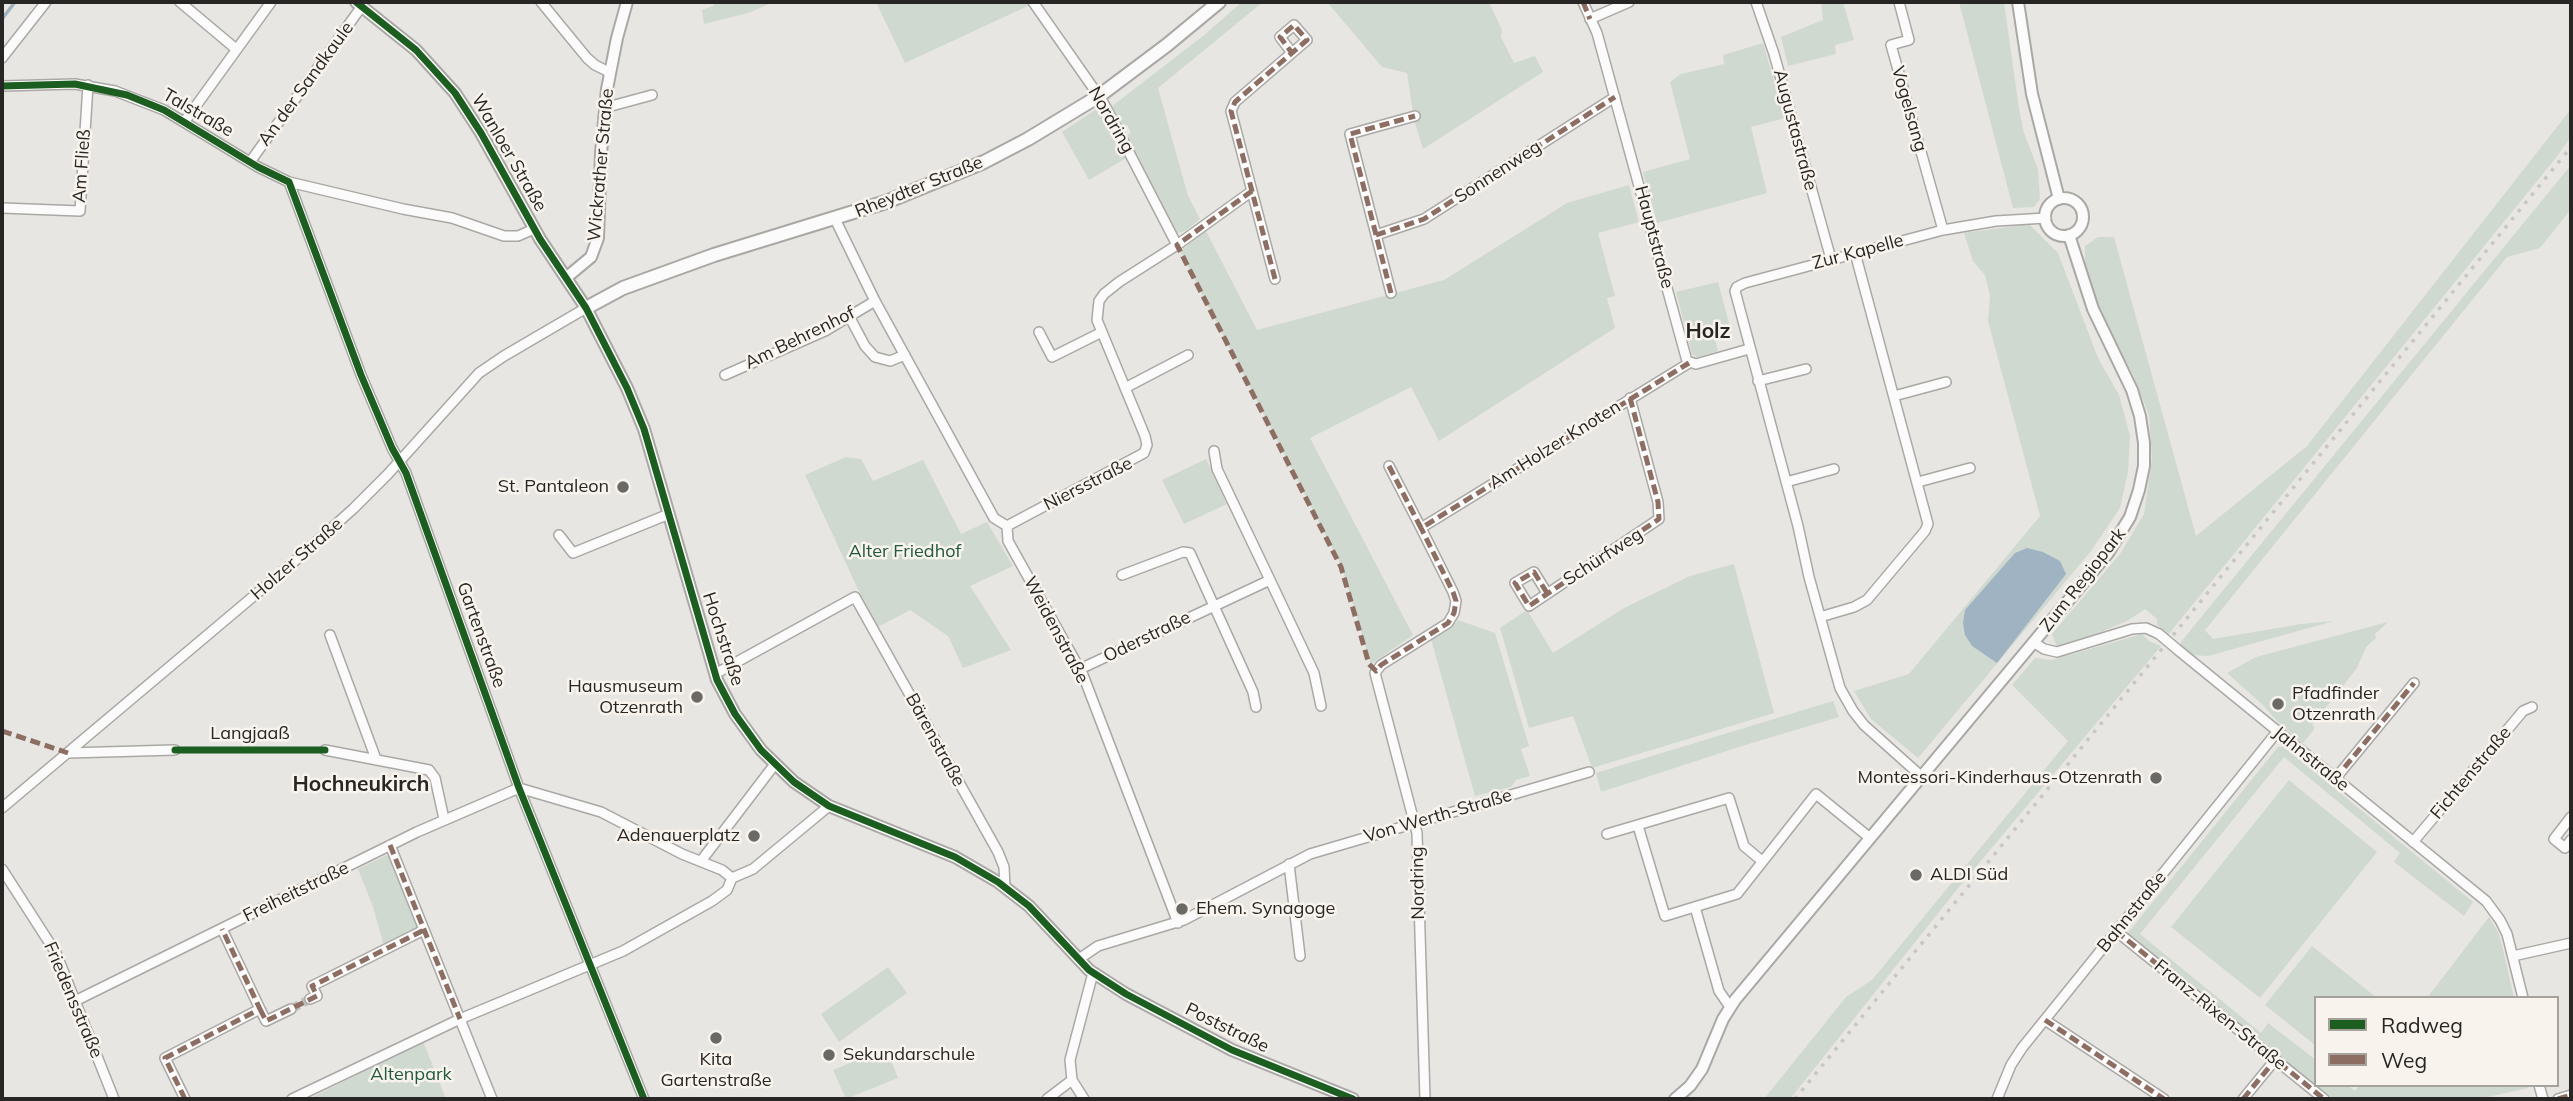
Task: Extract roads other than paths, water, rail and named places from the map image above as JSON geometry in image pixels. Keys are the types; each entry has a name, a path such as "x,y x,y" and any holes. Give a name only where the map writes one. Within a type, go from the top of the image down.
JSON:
{"main road":[{"name":"Rheydter Straße","path":"586,308 623,288 713,255 835,219 917,191 984,162 1099,96 1219,2"}],"street":[{"path":"2,58 46,2"},
{"path":"180,2 236,49"},
{"path":"185,121 271,2"},
{"path":"541,2 587,58 609,72"},
{"name":"Wickrather Straße","path":"567,277 591,257 598,238 604,108 609,72 627,2"},
{"name":"Nordring","path":"1033,2 1099,96 1177,245"},
{"name":"Hauptstraße","path":"1583,2 1597,33 1689,363"},
{"path":"1590,19 1629,2"},
{"name":"Augustastraße","path":"1756,2 1774,54 1831,259"},
{"name":"Vogelsang","path":"1899,2 1909,40 1891,45 1943,230"},
{"path":"2018,2 2034,103 2059,199"},
{"name":"An der Sandkaule","path":"250,162 359,4"},
{"name":"Wanloer Straße","path":"359,4 406,40 451,87 481,133 534,229 586,308"},
{"path":"1275,279 1232,108 1235,102 1292,52"},
{"name":"Talstraße","path":"2,86 48,83 88,85 139,99 185,121 250,162 289,182 446,216 504,236 518,236 534,229"},
{"name":"Am Fließ","path":"2,208 80,211 88,85"},
{"path":"604,108 652,95"},
{"name":"Sonnenweg","path":"1376,235 1424,219 1615,97"},
{"path":"1391,293 1350,134 1415,116"},
{"name":"Gartenstraße","path":"289,182 361,375 399,463 406,473 519,788 644,1099"},
{"name":"Niersstraße","path":"1007,526 1144,453 1146,439 1096,313 1099,301 1104,294 1252,191"},
{"path":"2059,199 2074,202 2080,207 2082,214 2080,227 2069,235 2062,236 2051,231 2046,218 2050,205 2059,199"},
{"name":"Zur Kapelle","path":"1749,349 1736,300 1737,287 1943,230 1996,221 2046,218"},
{"name":"Weidenstraße","path":"835,219 875,301 995,518 1007,526 1008,541 1080,669 1178,923"},
{"name":"Zum Regiopark","path":"1675,1099 1690,1086 1702,1069 1730,1007 2118,539 2134,507 2144,466 2143,432 2136,398 2097,319 2069,235"},
{"path":"1820,617 1857,606 1867,600 1926,529 1928,520 1855,253"},
{"name":"Am Behrenhof","path":"724,374 825,331 875,301"},
{"name":"Holzer Straße","path":"2,808 296,561 366,497 484,369 586,308"},
{"name":"Hochstraße","path":"586,308 635,405 649,443 715,674 740,722 755,743 797,785 829,806 955,857 1006,887 1035,911 1093,973"},
{"path":"849,316 873,355 888,361 905,355"},
{"path":"1039,332 1052,357 1102,332"},
{"path":"1689,363 1694,364 1749,349 1838,681 1853,711 1875,736 1921,776"},
{"path":"1125,388 1188,355"},
{"name":"Am Holzer Knoten","path":"1421,528 1689,363"},
{"path":"1758,381 1806,369"},
{"path":"1894,396 1946,382"},
{"name":"Schürfweg","path":"1547,593 1659,519 1658,502 1630,398"},
{"path":"1213,451 1217,469 1314,673 1321,706"},
{"path":"1389,466 1421,528"},
{"path":"1786,482 1834,468"},
{"path":"1918,482 1970,468"},
{"path":"559,535 573,553 669,513"},
{"name":"Nordring","path":"1421,528 1454,592 1454,613 1448,623 1381,665 1376,671 1376,681 1415,822 1418,845 1425,1099"},
{"path":"1122,575 1189,552 1253,692 1256,707"},
{"name":"Oderstraße","path":"1080,669 1269,580"},
{"name":"Bärenstraße","path":"715,674 855,597 998,852 1004,867 1006,887"},
{"name":"Jahnstraße","path":"2033,642 2057,652 2132,629 2146,628 2159,634 2491,907 2504,926 2523,996"},
{"path":"330,635 376,759"},
{"path":"2336,779 2414,683"},
{"name":"Fichtenstraße","path":"2413,842 2523,711 2532,707"},
{"name":"Bahnstraße","path":"1997,1099 2014,1059 2277,732"},
{"path":"68,753 175,750"},
{"path":"325,750 431,772 435,778 444,819"},
{"path":"701,862 775,764"},
{"name":"Von Werth-Straße","path":"1079,959 1101,945 1178,923 1317,852 1589,772"},
{"path":"519,788 601,812 722,870 732,878"},
{"name":"Freiheitstraße","path":"75,1001 444,819 519,788"},
{"path":"1638,825 1665,916 1737,894 1816,794 1870,838"},
{"path":"1607,834 1729,798 1744,846 1762,861"},
{"path":"292,1099 460,1019 591,966 701,908 727,890 732,878 753,870 829,806"},
{"path":"2571,817 2554,839 2565,848 2571,840"},
{"path":"390,845 492,1099"},
{"path":"1289,864 1300,956"},
{"name":"Friedensstraße","path":"2,869 52,946 114,1099"},
{"path":"1695,907 1719,990 1730,1007"},
{"path":"222,929 266,1021 291,1009"},
{"path":"310,999 317,996 312,986 424,930"},
{"name":"Franz-Rixen-Straße","path":"2116,931 2324,1099"},
{"path":"2513,956 2571,943"},
{"path":"1084,1099 1072,1080 1070,1053 1093,973"},
{"name":"Poststraße","path":"1093,973 1218,1044 1353,1099"},
{"path":"185,1099 165,1058 260,1009"},
{"path":"2045,1020 2164,1099"},
{"path":"2244,1099 2275,1060"},
{"path":"1047,1099 1072,1080"},
{"path":"2558,1099 2571,1095"}],"water":[{"path":"2027,548 2043,552 2060,561 2066,574 1997,663 1972,646 1965,635 1965,610 2015,553"}],"waterway":[{"path":"2,19 15,2"}],"tunnel":[{"path":"291,1009 310,999"}],"railway":[{"path":"1795,1099 2571,147"}],"place":[{"name":"St. Pantaleon","path":"623,487"},
{"name":"Hausmuseum Otzenrath","path":"697,697"},
{"name":"Pfadfinder Otzenrath","path":"2278,704"},
{"name":"Montessori-Kinderhaus-Otzenrath","path":"2156,778"},
{"name":"Adenauerplatz","path":"754,836"},
{"name":"ALDI Süd","path":"1916,875"},
{"name":"Ehem. Synagoge","path":"1182,909"},
{"name":"Kita Gartenstraße","path":"716,1038"},
{"name":"Sekundarschule","path":"829,1055"}],"district":[{"name":"Holz","path":"1708,332"},
{"name":"Hochneukirch","path":"361,785"}],"park label":[{"name":"Alter Friedhof","path":"905,552"},
{"name":"Altenpark","path":"411,1075"}]}
